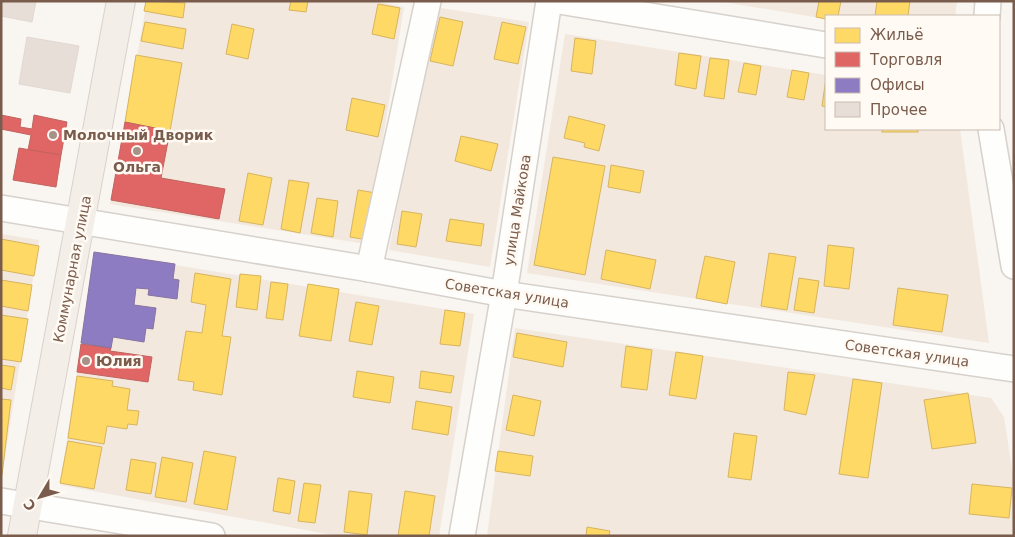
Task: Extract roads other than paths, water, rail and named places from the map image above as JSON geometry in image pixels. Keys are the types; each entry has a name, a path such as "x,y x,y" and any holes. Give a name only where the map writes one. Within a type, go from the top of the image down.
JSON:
{"main road":[{"name":"Коммунарная улица","path":"22,536 14,503 80,221 121,1"}],"street":[{"path":"369,269 428,1"},
{"name":"улица Майкова","path":"462,536 504,294 549,1"},
{"path":"559,1 825,45"},
{"path":"987,15 988,1"},
{"path":"991,130 1014,266"},
{"name":"Советская улица","path":"1,208 369,269 504,294 1014,369"},
{"path":"14,503 212,536"}],"place":[{"name":"Молочный Дворик","path":"53,135"},
{"name":"Ольга","path":"137,151"},
{"name":"Юлия","path":"86,361"}]}
